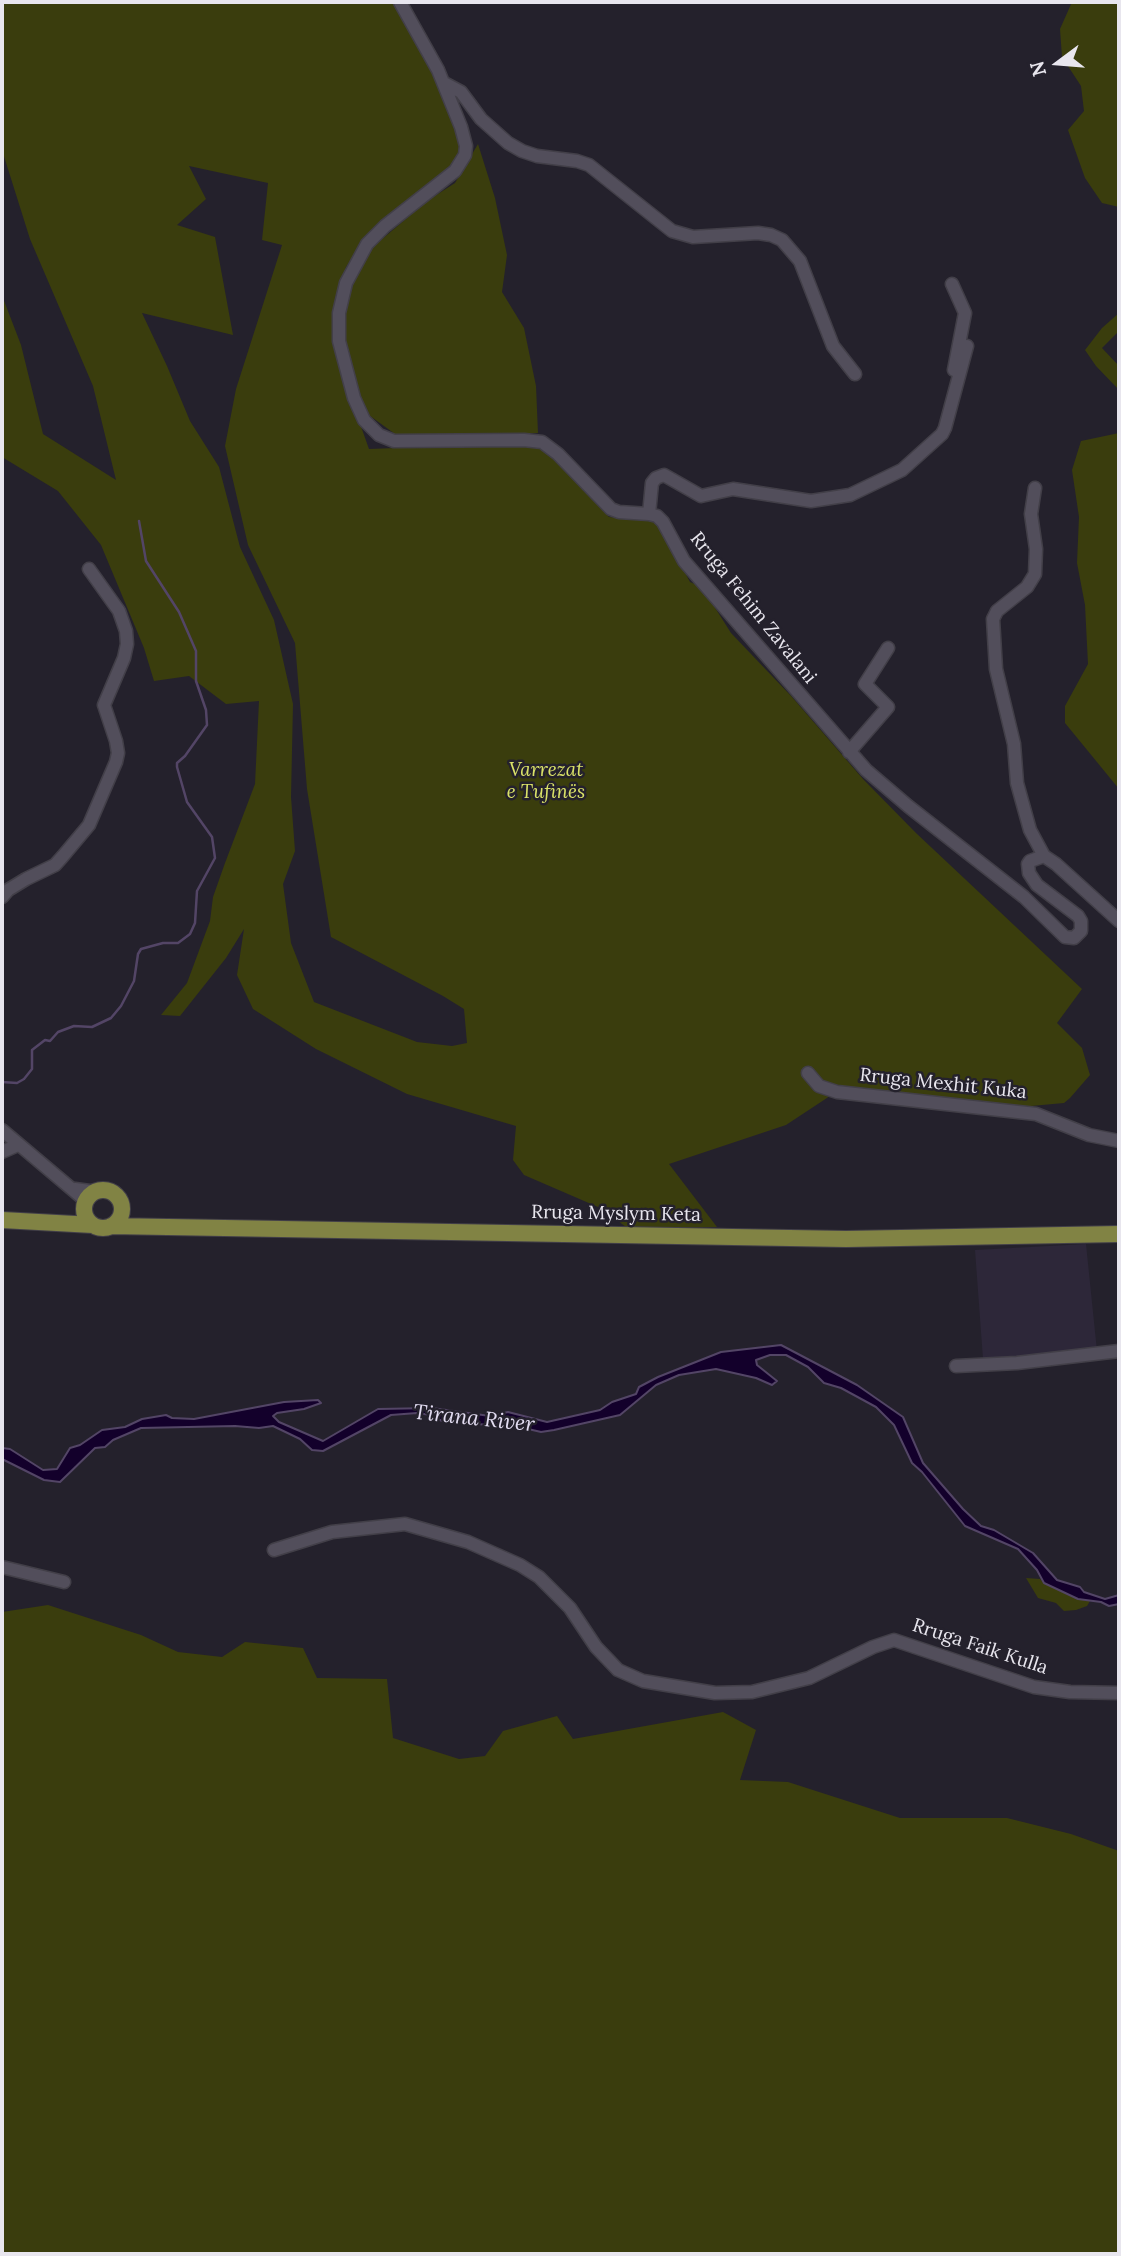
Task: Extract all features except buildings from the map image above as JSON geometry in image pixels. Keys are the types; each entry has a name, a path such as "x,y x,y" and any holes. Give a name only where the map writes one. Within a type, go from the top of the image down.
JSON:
{"main road":[{"path":"29,1223 63,1216 90,1198 112,1193 132,1218 144,1226"},
{"path":"90,1198 85,1215 93,1225"},
{"path":"2,1220 93,1225 103,1228 111,1226 119,1219 121,1206"},
{"name":"Rruga Myslym Keta","path":"111,1226 846,1239 1119,1234"}],"street":[{"path":"400,2 444,83 465,138 465,155 455,171 385,226 367,244 352,269 342,298 339,341 345,370 358,409 364,420 379,435 394,441 542,442 551,447 603,503 611,509 627,513 649,513 652,483 664,475 701,496 733,489 811,501 850,495 908,467 942,434 950,415 967,346"},
{"path":"444,83 461,92 481,119 508,143 537,156 578,160 589,165 672,231 693,237 758,233 782,240 800,261 833,346 855,374"},
{"path":"950,415 956,350 965,313 951,284"},
{"path":"1035,488 1031,514 1036,548 1035,574 1027,587 997,611 993,619 996,669 1014,744 1017,783 1030,830 1044,856 1119,921"},
{"name":"Rruga Fehim Zavalani","path":"649,513 663,522 684,561 849,751 886,789 1024,897 1060,933 1069,939 1074,938 1081,931 1078,916 1037,885 1029,873 1030,861 1044,856"},
{"path":"2,897 26,879 55,865 70,848 89,825 116,762 116,741 104,705 124,658 127,631 120,611 89,569"},
{"path":"849,751 888,707 866,684 888,648"},
{"name":"Rruga Mexhit Kuka","path":"808,1073 819,1086 837,1092 1036,1114 1089,1135 1119,1141"},
{"path":"2,1130 71,1189 90,1198"},
{"path":"2,1152 18,1145"},
{"path":"956,1366 1017,1363 1119,1351"},
{"name":"Rruga Faik Kulla","path":"274,1550 332,1532 388,1525 405,1524 434,1531 497,1554 540,1577 570,1608 607,1661 618,1670 643,1681 715,1693 752,1692 809,1678 873,1647 894,1640 1034,1686 1070,1692 1119,1693"},
{"path":"2,1567 64,1582"}],"shaded area":[{"path":"1086,1244 1097,1351 983,1359 975,1250"}],"green space":[{"name":"Varrezat e Tufinës","path":"2,2 394,2 409,24 436,79 463,145 458,161 360,247 346,267 334,316 336,356 369,449 506,444 544,448 609,517 653,520 661,527 690,582 702,587 731,633 792,697 863,779 916,833 1082,989 1057,1023 1082,1048 1090,1075 1064,1103 1020,1107 824,1094 830,1096 786,1125 669,1164 717,1227 629,1229 598,1207 524,1175 513,1160 516,1126 407,1094 316,1049 253,1009 237,975 244,929 226,958 180,1016 161,1015 187,983 210,921 213,897 255,784 259,701 226,704 189,676 154,681 144,648 101,545 58,491 2,457 3,298 21,345 43,434 116,480 93,386 30,239 2,150","holes":["189,166 268,183 262,240 282,245 236,389 225,446 248,545 295,643 307,789 331,937 464,1009 467,1043 452,1046 417,1042 314,1002 291,943 283,884 295,851 291,797 293,704 274,620 240,547 219,467 190,421 142,313 233,335 215,237 177,225 206,199"]},
{"path":"1072,2 1119,2 1119,207 1102,203 1085,178 1068,130 1084,111 1081,86 1062,57 1060,29"},
{"path":"478,144 495,198 507,255 502,292 524,328 536,386 538,433 395,434 366,413 347,359 343,320 354,279 368,251 427,201 455,183"},
{"path":"1119,313 1119,331 1102,348 1119,366 1119,390 1085,350 1102,328"},
{"path":"1119,433 1119,789 1065,723 1065,706 1088,664 1085,605 1077,563 1079,517 1072,470 1081,441"},
{"path":"1026,1578 1040,1579 1078,1599 1090,1601 1087,1606 1064,1611 1056,1603 1038,1598"},
{"path":"48,1605 141,1635 178,1652 222,1657 245,1642 303,1648 317,1678 387,1679 393,1738 459,1759 485,1756 503,1731 557,1716 573,1739 723,1712 756,1730 740,1780 788,1782 900,1818 1007,1818 1071,1834 1119,1851 1119,2254 2,2254 2,1612"}],"water":[{"name":"Tirana River","path":"781,1345 857,1385 903,1417 923,1463 981,1526 994,1530 1033,1553 1057,1580 1105,1599 1119,1595 1119,1604 1109,1606 1101,1602 1078,1599 1044,1583 1037,1570 1018,1549 965,1526 912,1463 894,1425 876,1407 841,1388 824,1383 808,1367 786,1355 770,1355 756,1360 757,1365 777,1381 772,1385 756,1378 716,1369 679,1375 656,1385 620,1415 541,1432 507,1424 442,1421 431,1415 417,1413 391,1415 323,1451 312,1450 300,1439 273,1426 141,1428 113,1440 105,1447 95,1448 60,1482 44,1480 2,1459 2,1448 10,1449 43,1470 57,1469 70,1448 80,1445 102,1430 125,1427 142,1419 166,1415 172,1418 194,1419 284,1402 318,1400 321,1403 273,1416 279,1422 323,1441 378,1409 432,1408 490,1416 508,1412 547,1422 600,1410 612,1402 636,1394 639,1387 658,1377 721,1352"}],"waterway":[{"path":"2,1082 17,1083 24,1079 32,1069 32,1050 45,1040 50,1041 58,1032 74,1026 92,1027 111,1018 121,1006 134,981 141,949 163,943 178,943 190,934 195,923 197,891 215,858 212,837 187,802 177,767 177,763 207,725 206,710 196,681 196,651 179,612 146,561 139,521"}]}
